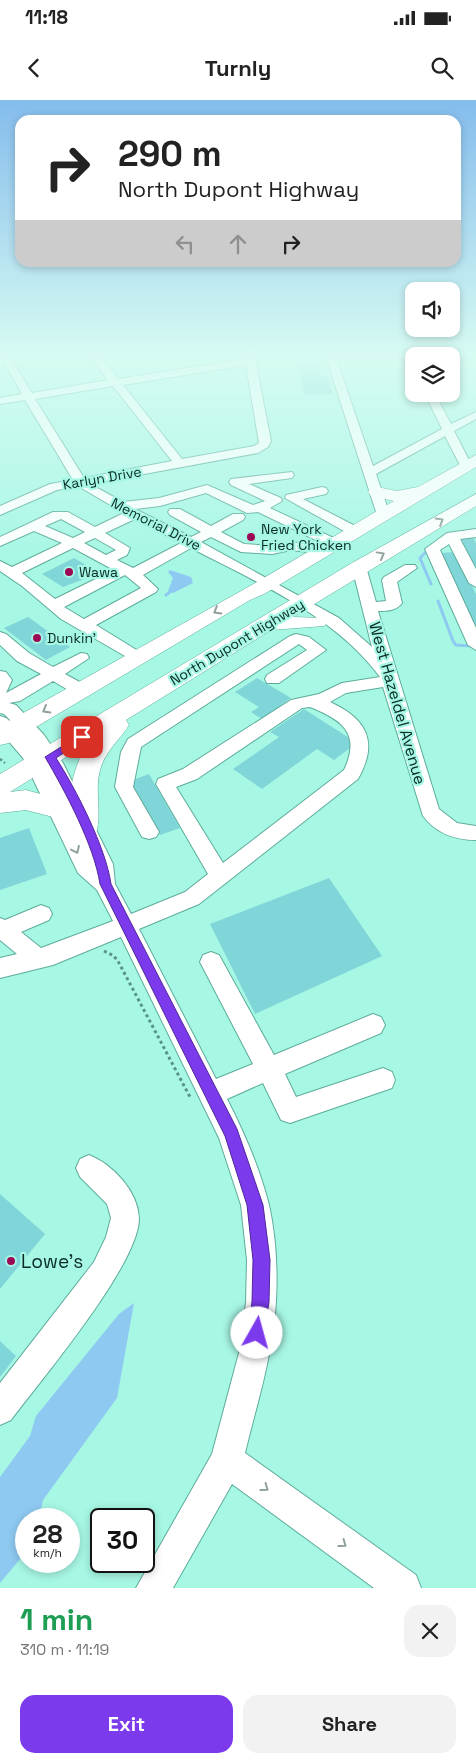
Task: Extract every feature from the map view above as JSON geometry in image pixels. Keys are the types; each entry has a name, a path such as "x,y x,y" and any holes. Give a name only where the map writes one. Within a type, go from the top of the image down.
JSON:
{"highway":[{"path":"177,679 259,609 296,584 322,561 330,547 469,463"},
{"path":"376,492 394,497 405,496 428,488"},
{"name":"North Dupont Highway","path":"9,728 81,690 243,596 280,596 359,567 473,503"},
{"path":"383,515 404,542"},
{"name":"North Dupont Highway","path":"3,775 44,760 266,624 280,596"},
{"path":"266,624 318,622"},
{"path":"85,828 83,788 89,760 102,739 146,698"},
{"path":"0,803 26,800 57,808"}],"street":[{"name":"Memorial Drive","path":"40,423 85,495 133,514 280,596 341,626 374,658 390,679"},
{"path":"147,423 179,464"},
{"name":"Karlyn Drive","path":"0,511 44,491 77,483 258,449 264,445 260,423"},
{"path":"354,423 383,515"},
{"path":"446,423 458,449 469,463"},
{"path":"370,472 461,423"},
{"path":"6,569 74,544 160,502 206,489 213,490 252,510 265,506 276,501 235,482 288,475"},
{"path":"213,490 225,484"},
{"path":"322,491 291,498 356,532"},
{"path":"133,514 160,502"},
{"path":"265,506 330,547"},
{"path":"175,512 240,548 272,550 291,546 330,547"},
{"path":"0,542 53,516 62,514 123,548 122,552 105,561"},
{"name":"Memorial Drive","path":"133,514 186,545"},
{"path":"54,606 186,545 238,517"},
{"path":"34,526 128,572 151,589 84,625"},
{"path":"476,533 452,536 432,549 476,645"},
{"path":"452,536 476,583"},
{"name":"West Hazeldel Avenue","path":"359,567 390,679 430,811 436,821 451,830 476,832"},
{"path":"370,607 389,606 394,603 389,580 410,568"},
{"path":"6,569 66,616 137,658"},
{"name":"Memorial Drive","path":"280,596 318,622 358,644"},
{"path":"0,637 22,657 81,690"},
{"path":"149,832 124,787 130,752 134,743 296,639 303,640 318,650 273,679"},
{"path":"0,699 14,697 80,658"},
{"path":"0,968 53,955 127,923 192,898 351,774 360,750 360,741 351,723 330,708 311,701 252,667"},
{"path":"0,676 4,680 0,689"},
{"path":"220,876 165,784 190,774 297,704 311,701 342,688 390,679"},
{"path":"0,707 10,709 9,728 62,776 103,864 106,884 127,923 202,1098 231,1134 255,1205 262,1260 261,1302 255,1349 227,1460 154,1588"},
{"path":"44,760 42,779 85,867 106,884"},
{"path":"38,959 2,928 40,914"},
{"path":"211,962 290,1111 382,1080"},
{"path":"202,1098 373,1025"},
{"path":"0,1409 104,1272 119,1240 125,1218 119,1196 89,1168"},
{"path":"227,1460 403,1588"}],"path":[{"path":"0,759 3,775"},
{"path":"101,950 114,956 119,963 202,1098"}],"water":[{"path":"170,570 191,577 193,583 173,593 168,591 173,578 168,572"},
{"path":"134,1303 117,1398 43,1500 41,1508 15,1508 15,1565 0,1583 0,1477 30,1436 36,1416 119,1314"}],"building":[{"path":"473,537 476,543 476,569 460,538"},
{"path":"456,552 476,594 476,632 440,553"},
{"name":"Wawa","path":"74,558 96,571 88,575 90,577 63,587 42,574"},
{"name":"Dunkin'","path":"28,617 70,647 46,660 4,628"},
{"path":"257,678 291,698 262,719 251,712 259,707 235,692"},
{"path":"304,709 357,743 334,760 317,749 262,789 233,769 279,737 270,732"},
{"path":"149,774 180,828 160,835 130,781"},
{"path":"29,828 47,874 0,890 0,838"},
{"path":"329,878 382,956 255,1014 210,924"},
{"name":"Lowe's","path":"0,1194 45,1234 0,1289"},
{"path":"0,1341 16,1356 0,1377"}],"waterway":[{"path":"427,551 420,558 431,584"},
{"path":"166,595 170,592"},
{"path":"438,601 453,641 456,645 471,646"}],"place":[{"name":"New York Fried Chicken","path":"251,537"},
{"name":"Wawa","path":"69,572"},
{"name":"Dunkin'","path":"37,638"},
{"name":"Lowe's","path":"11,1261"}],"route":[{"path":"82,737 50,757 62,776 103,864 106,884 231,1134 255,1205 262,1260 261,1302 257,1333"}]}
